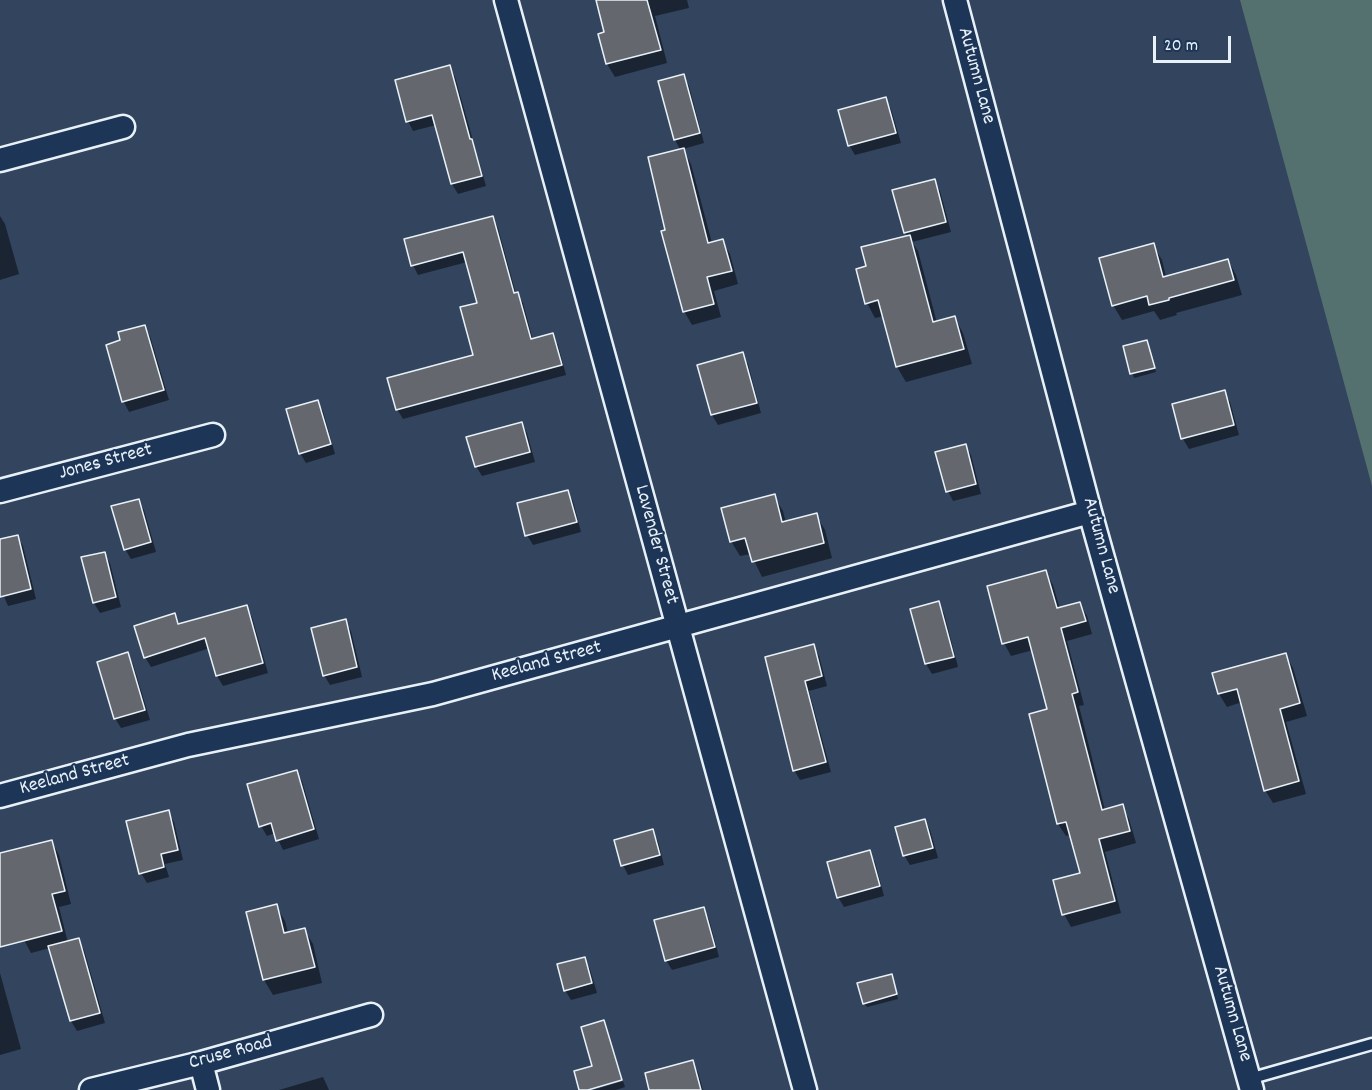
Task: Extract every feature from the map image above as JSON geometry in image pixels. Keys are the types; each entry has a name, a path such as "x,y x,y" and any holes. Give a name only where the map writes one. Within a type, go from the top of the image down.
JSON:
{"street":[{"name":"Lavender Street","path":"506,0 805,1090"},
{"name":"Autumn Lane","path":"955,0 1090,512 1251,1084"},
{"path":"0,160 123,127"},
{"name":"Jones Street","path":"0,491 213,435"},
{"name":"Keeland Street","path":"0,796 188,745 433,694 1090,512"},
{"name":"Cruse Road","path":"91,1090 201,1063 370,1015"},
{"path":"201,1063 208,1090"}],"lane":[{"path":"1251,1084 1372,1044"}],"green space":[{"path":"1240,0 1372,0 1372,486"}],"building":[{"path":"596,0 647,0 661,50 606,64 598,34 604,32"},
{"path":"450,65 482,176 451,184 432,115 406,122 395,80"},
{"path":"684,74 700,133 674,140 658,81"},
{"path":"886,97 896,133 848,146 838,110"},
{"path":"684,148 708,243 723,239 732,271 707,277 714,304 683,312 661,231 665,230 648,157"},
{"path":"935,179 946,222 904,233 892,190"},
{"path":"493,216 514,293 518,292 531,339 553,333 562,365 396,410 387,378 473,355 460,307 477,303 463,252 411,266 404,239"},
{"path":"910,235 933,322 955,316 964,349 896,367 878,300 865,304 856,269 866,266 861,247"},
{"path":"1154,243 1163,277 1228,259 1234,280 1149,305 1147,296 1112,306 1099,258"},
{"path":"145,325 164,390 122,402 106,345 120,340 118,332"},
{"path":"1147,340 1155,368 1130,374 1123,346"},
{"path":"743,352 757,403 711,415 697,365"},
{"path":"1225,390 1234,425 1181,439 1172,404"},
{"path":"318,400 331,444 299,454 286,409"},
{"path":"522,422 530,452 475,467 466,437"},
{"path":"966,444 976,484 946,492 935,452"},
{"path":"568,490 577,522 525,536 517,503"},
{"path":"775,494 782,522 817,513 824,543 752,562 745,538 730,542 721,508"},
{"path":"139,499 151,542 124,550 111,506"},
{"path":"18,535 31,589 0,597 0,539"},
{"path":"105,552 116,597 93,603 81,557"},
{"path":"1046,570 1057,608 1080,602 1086,621 1061,628 1078,692 1072,694 1102,810 1123,804 1130,831 1099,839 1115,901 1062,915 1053,880 1080,873 1066,822 1057,824 1029,714 1047,709 1028,637 1002,644 987,586"},
{"path":"939,601 954,657 925,664 910,609"},
{"path":"247,605 263,663 216,676 205,638 144,658 134,626 175,613 178,624"},
{"path":"346,619 357,667 323,676 311,628"},
{"path":"814,644 822,676 805,681 826,762 793,771 765,657"},
{"path":"128,652 145,710 114,719 97,662"},
{"path":"1286,653 1300,703 1280,709 1299,781 1264,791 1237,689 1218,694 1212,673"},
{"path":"297,770 314,829 276,841 271,823 259,827 247,784"},
{"path":"169,810 178,850 161,854 164,867 139,874 126,821"},
{"path":"925,819 933,848 903,856 895,827"},
{"path":"653,829 660,855 621,866 614,840"},
{"path":"52,840 65,891 52,894 62,931 0,947 0,853"},
{"path":"870,850 880,886 837,898 827,862"},
{"path":"277,904 284,933 305,928 315,967 263,980 246,912"},
{"path":"704,907 715,947 665,961 654,920"},
{"path":"79,938 100,1013 70,1021 48,946"},
{"path":"585,957 592,983 564,991 557,964"},
{"path":"892,974 897,994 863,1004 857,983"},
{"path":"604,1020 622,1080 588,1090 579,1090 574,1071 592,1066 581,1027"},
{"path":"693,1060 701,1090 649,1090 645,1073"}]}
